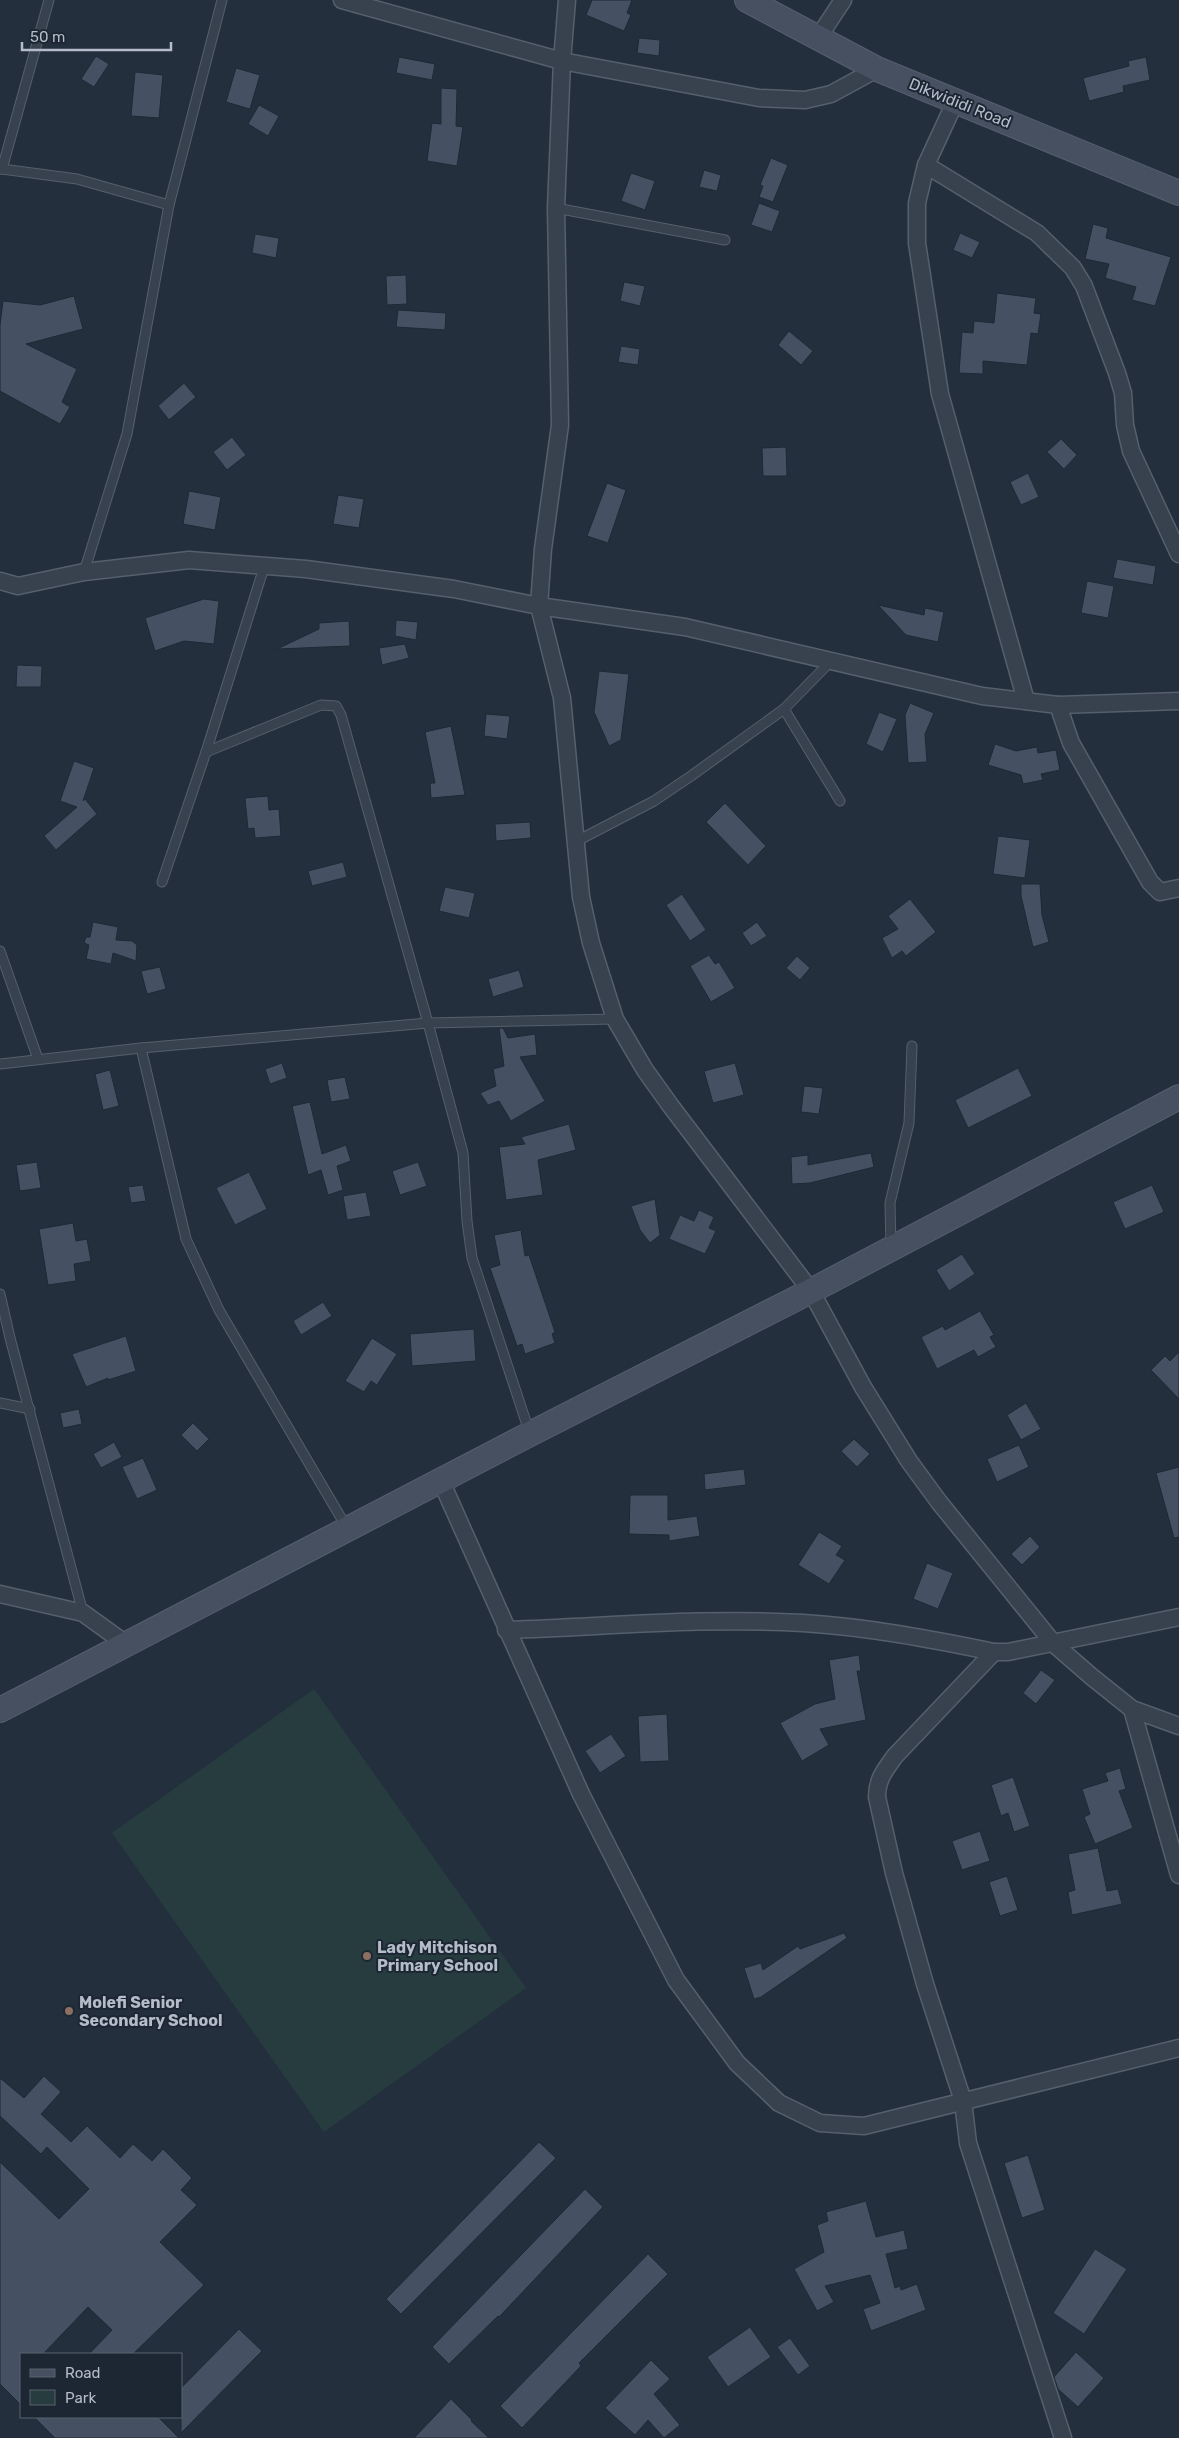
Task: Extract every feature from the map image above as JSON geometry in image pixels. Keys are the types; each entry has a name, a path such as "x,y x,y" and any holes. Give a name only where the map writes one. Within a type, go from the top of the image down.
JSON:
{"main road":[{"name":"Dikwididi Road","path":"747,0 877,69 1179,193"},
{"path":"0,1710 348,1530 440,1480 811,1291 1179,1097"}],"street":[{"path":"342,0 562,61 759,98 805,100 831,94 877,69"},
{"path":"568,0 562,61 556,208 560,425 543,549 539,606 562,698 575,842 585,918 615,1019 645,1070 670,1105 811,1291 863,1387 909,1461 939,1502 1054,1644 1132,1709 1179,1726"},
{"path":"818,38 843,0"},
{"path":"956,100 926,165 917,203 917,243 940,394 1026,701"},
{"path":"926,165 1037,233 1073,268 1084,286 1117,373 1131,451 1179,554"},
{"path":"0,597 18,586 84,572 189,560 265,564 454,589 539,606 685,627 982,696 1058,705 1179,700"},
{"path":"0,581 18,586"},
{"path":"1058,705 1071,742 1150,882 1160,892 1179,888"},
{"path":"440,1480 581,1794 676,1980 737,2063 779,2103 820,2123 864,2126 1179,2048"},
{"path":"0,1594 83,1613 126,1644"},
{"path":"506,1630 712,1622 803,1623 907,1634 994,1652 1025,1650 1179,1617"},
{"path":"994,1652 895,1756 881,1775 877,1785 877,1797 894,1873 925,1984 963,2101 968,2143 1063,2438"},
{"path":"1132,1709 1179,1876"}],"lane":[{"path":"49,0 1,169 77,179 169,205"},
{"path":"84,572 127,434 169,205 222,0"},
{"path":"556,208 726,240"},
{"path":"162,882 206,752 265,564"},
{"path":"575,842 670,790 784,709 830,661"},
{"path":"206,752 321,705 336,706 341,715 464,1153 466,1221 472,1258 530,1434"},
{"path":"784,709 840,801"},
{"path":"0,951 38,1059"},
{"path":"0,1064 141,1048 428,1022 615,1019"},
{"path":"892,1247 890,1202 909,1123 912,1046"},
{"path":"141,1048 186,1239 219,1310 348,1530"},
{"path":"0,1294 83,1613"},
{"path":"0,1404 30,1409"}],"green space":[{"path":"314,1689 526,1988 324,2132 112,1833"}],"building":[{"path":"592,0 632,0 627,13 631,15 624,31 586,15"},
{"path":"639,38 660,40 659,56 637,53"},
{"path":"96,56 109,64 94,87 81,79"},
{"path":"399,57 435,64 432,80 396,73"},
{"path":"1146,57 1150,80 1123,86 1124,92 1089,101 1083,78 1129,66 1128,61"},
{"path":"236,68 260,75 250,109 226,102"},
{"path":"135,72 163,75 159,118 131,116"},
{"path":"441,88 457,89 456,126 463,127 457,166 427,161 432,123 441,124"},
{"path":"259,105 279,116 268,136 248,124"},
{"path":"771,158 788,165 773,202 759,197 763,186 760,185"},
{"path":"704,170 721,175 717,191 699,187"},
{"path":"631,173 655,181 645,210 621,201"},
{"path":"759,203 780,211 772,232 751,225"},
{"path":"1093,224 1108,228 1106,238 1171,257 1155,306 1132,300 1136,287 1105,278 1109,264 1085,259"},
{"path":"960,233 980,242 972,258 953,250"},
{"path":"255,234 279,238 276,258 252,253"},
{"path":"406,275 407,304 387,305 386,276"},
{"path":"624,282 645,286 640,306 620,301"},
{"path":"997,293 1036,298 1034,313 1041,314 1038,334 1031,333 1027,365 983,361 983,374 959,373 962,332 973,333 974,321 994,323"},
{"path":"74,296 83,329 26,344 77,369 62,402 70,407 60,424 0,391 0,325 3,301 40,305"},
{"path":"398,310 446,313 445,330 396,327"},
{"path":"789,331 813,351 801,365 778,345"},
{"path":"621,346 640,349 638,365 618,362"},
{"path":"184,383 196,397 169,420 158,406"},
{"path":"232,437 246,455 227,470 213,452"},
{"path":"1061,439 1077,455 1064,469 1047,452"},
{"path":"786,447 787,476 763,476 762,448"},
{"path":"1028,473 1039,497 1021,505 1010,482"},
{"path":"607,483 626,490 608,543 587,536"},
{"path":"189,491 221,497 215,530 183,524"},
{"path":"338,495 364,499 359,528 333,524"},
{"path":"1117,559 1156,566 1153,585 1113,578"},
{"path":"1087,581 1114,586 1108,618 1081,613"},
{"path":"204,599 219,601 214,644 184,641 155,651 145,618"},
{"path":"878,605 924,615 925,608 944,612 938,642 906,635"},
{"path":"396,620 418,622 416,640 395,636"},
{"path":"349,621 350,646 277,649 319,629 319,623"},
{"path":"405,644 409,658 382,665 379,648"},
{"path":"17,665 42,666 41,687 16,687"},
{"path":"599,671 629,674 621,740 609,746 594,712"},
{"path":"910,703 934,713 925,734 927,762 908,763 905,715"},
{"path":"879,712 897,719 883,752 866,744"},
{"path":"486,714 510,716 507,739 484,736"},
{"path":"451,726 465,795 431,798 430,783 435,783 425,732"},
{"path":"995,744 1016,751 1037,747 1038,753 1056,750 1060,770 1041,774 1043,780 1023,784 1021,775 988,765"},
{"path":"74,761 94,768 83,801 85,799 97,814 56,850 44,836 77,807 60,801"},
{"path":"268,796 269,810 279,809 281,836 255,838 254,828 248,829 245,798"},
{"path":"725,803 766,846 748,865 706,822"},
{"path":"530,822 531,838 496,841 495,824"},
{"path":"998,836 1030,840 1025,878 993,874"},
{"path":"343,862 347,877 312,886 308,871"},
{"path":"1021,884 1040,884 1042,915 1049,942 1033,947 1021,896"},
{"path":"445,887 475,893 469,918 439,911"},
{"path":"682,894 706,930 690,941 666,905"},
{"path":"910,899 936,932 906,956 902,951 892,958 882,938 898,929 888,916"},
{"path":"93,922 118,927 116,940 132,941 137,945 136,961 113,953 111,964 86,959 89,945 84,943 86,937 90,937"},
{"path":"757,922 767,936 751,946 742,933"},
{"path":"709,955 715,964 719,962 735,988 711,1002 690,966"},
{"path":"797,956 810,968 800,980 786,968"},
{"path":"160,967 166,989 147,994 141,971"},
{"path":"519,970 524,987 493,997 488,979"},
{"path":"499,1028 503,1028 508,1038 535,1034 537,1055 520,1057 545,1101 511,1121 499,1101 488,1105 480,1093 496,1086 493,1069 504,1066"},
{"path":"282,1063 287,1078 270,1084 265,1069"},
{"path":"735,1063 744,1095 713,1103 704,1071"},
{"path":"1018,1068 1032,1096 968,1128 955,1100"},
{"path":"110,1070 119,1106 103,1110 95,1074"},
{"path":"345,1077 350,1099 331,1102 327,1080"},
{"path":"804,1086 823,1088 819,1114 801,1112"},
{"path":"310,1102 322,1154 346,1145 351,1161 337,1166 343,1190 328,1195 321,1170 308,1175 292,1106"},
{"path":"569,1124 576,1150 538,1160 543,1195 506,1200 499,1147 525,1144 521,1137"},
{"path":"871,1153 874,1167 810,1183 792,1184 791,1157 808,1155 808,1165"},
{"path":"37,1162 41,1188 20,1191 16,1165"},
{"path":"418,1162 427,1186 400,1195 392,1171"},
{"path":"249,1172 267,1209 235,1225 216,1188"},
{"path":"143,1185 146,1201 131,1203 128,1187"},
{"path":"1152,1185 1164,1212 1125,1229 1113,1202"},
{"path":"366,1192 371,1216 347,1220 343,1196"},
{"path":"655,1199 660,1235 650,1243 640,1230 631,1206"},
{"path":"699,1210 714,1217 709,1228 716,1231 705,1254 669,1239 680,1215 694,1221"},
{"path":"73,1223 76,1241 87,1239 91,1261 74,1264 76,1281 48,1285 39,1229"},
{"path":"521,1230 525,1256 529,1255 555,1332 552,1334 555,1343 525,1354 522,1344 517,1346 490,1268 500,1265 494,1235"},
{"path":"962,1254 975,1274 949,1291 936,1270"},
{"path":"323,1302 332,1316 301,1335 293,1321"},
{"path":"980,1311 994,1335 990,1337 996,1347 978,1357 974,1350 937,1369 921,1337 943,1326 945,1330"},
{"path":"474,1329 476,1361 412,1366 410,1334"},
{"path":"126,1336 136,1371 108,1380 108,1378 86,1387 72,1354"},
{"path":"372,1338 397,1354 377,1385 371,1381 364,1392 345,1381"},
{"path":"1179,1352 1179,1399 1151,1370 1165,1356 1170,1361"},
{"path":"1026,1403 1041,1429 1021,1440 1007,1415"},
{"path":"79,1409 82,1424 63,1428 60,1413"},
{"path":"193,1423 209,1439 197,1451 181,1435"},
{"path":"854,1439 870,1454 857,1467 841,1451"},
{"path":"114,1442 122,1457 101,1468 93,1454"},
{"path":"1019,1445 1029,1467 997,1482 987,1459"},
{"path":"143,1458 157,1490 137,1499 122,1467"},
{"path":"1179,1467 1179,1537 1174,1538 1156,1473"},
{"path":"744,1469 746,1485 705,1490 704,1474"},
{"path":"630,1495 668,1495 668,1520 697,1516 700,1536 669,1541 669,1535 629,1534"},
{"path":"819,1532 842,1546 836,1555 845,1560 829,1584 798,1565"},
{"path":"1030,1536 1040,1547 1022,1565 1011,1554"},
{"path":"927,1563 953,1573 938,1609 913,1599"},
{"path":"859,1655 861,1671 857,1671 866,1720 820,1729 829,1745 802,1761 780,1723 815,1704 835,1699 829,1660"},
{"path":"1041,1670 1055,1680 1036,1704 1023,1693"},
{"path":"667,1714 669,1761 640,1762 638,1716"},
{"path":"611,1734 626,1756 600,1773 585,1751"},
{"path":"1120,1768 1126,1789 1119,1791 1133,1828 1095,1844 1084,1817 1090,1814 1082,1789 1108,1781 1105,1773"},
{"path":"1013,1777 1030,1826 1014,1832 1008,1813 1001,1816 991,1785"},
{"path":"980,1831 990,1861 962,1870 952,1841"},
{"path":"1098,1848 1107,1891 1118,1889 1122,1904 1072,1915 1068,1892 1075,1890 1068,1854"},
{"path":"1007,1876 1018,1910 1000,1916 989,1882"},
{"path":"844,1933 847,1938 761,1997 754,1999 744,1968 761,1963 763,1970 798,1946 800,1949"},
{"path":"44,2076 61,2092 41,2114 71,2142 87,2126 120,2158 133,2144 152,2161 163,2149 192,2178 181,2190 197,2205 160,2242 204,2285 134,2353 90,2353 112,2330 88,2307 44,2353 20,2353 20,2404 0,2384 0,2162 59,2219 89,2189 47,2147 41,2154 0,2116 0,2078 24,2098"},
{"path":"539,2142 556,2158 401,2314 386,2299"},
{"path":"1028,2155 1045,2210 1022,2218 1004,2163"},
{"path":"585,2189 603,2207 499,2317 449,2364 432,2347"},
{"path":"866,2201 876,2237 904,2230 908,2249 886,2254 895,2288 900,2286 901,2290 917,2284 926,2310 871,2331 863,2309 880,2303 870,2275 825,2286 834,2302 817,2311 794,2269 824,2252 817,2225 828,2221 826,2212"},
{"path":"1095,2249 1127,2269 1084,2334 1053,2313"},
{"path":"648,2254 668,2274 579,2363 581,2366 522,2428 500,2406"},
{"path":"750,2327 771,2357 728,2387 707,2357"},
{"path":"239,2329 262,2351 181,2433 182,2387"},
{"path":"790,2338 810,2366 798,2375 777,2347"},
{"path":"1076,2352 1104,2378 1078,2407 1058,2389 1054,2377"},
{"path":"651,2360 670,2379 654,2394 680,2425 664,2438 648,2420 635,2435 605,2408"},
{"path":"451,2399 471,2421 489,2438 414,2438"},
{"path":"35,2418 159,2418 179,2438 55,2438"}],"place":[{"name":"Lady Mitchison Primary School","path":"367,1956"},
{"name":"Molefi Senior Secondary School","path":"69,2011"}]}
